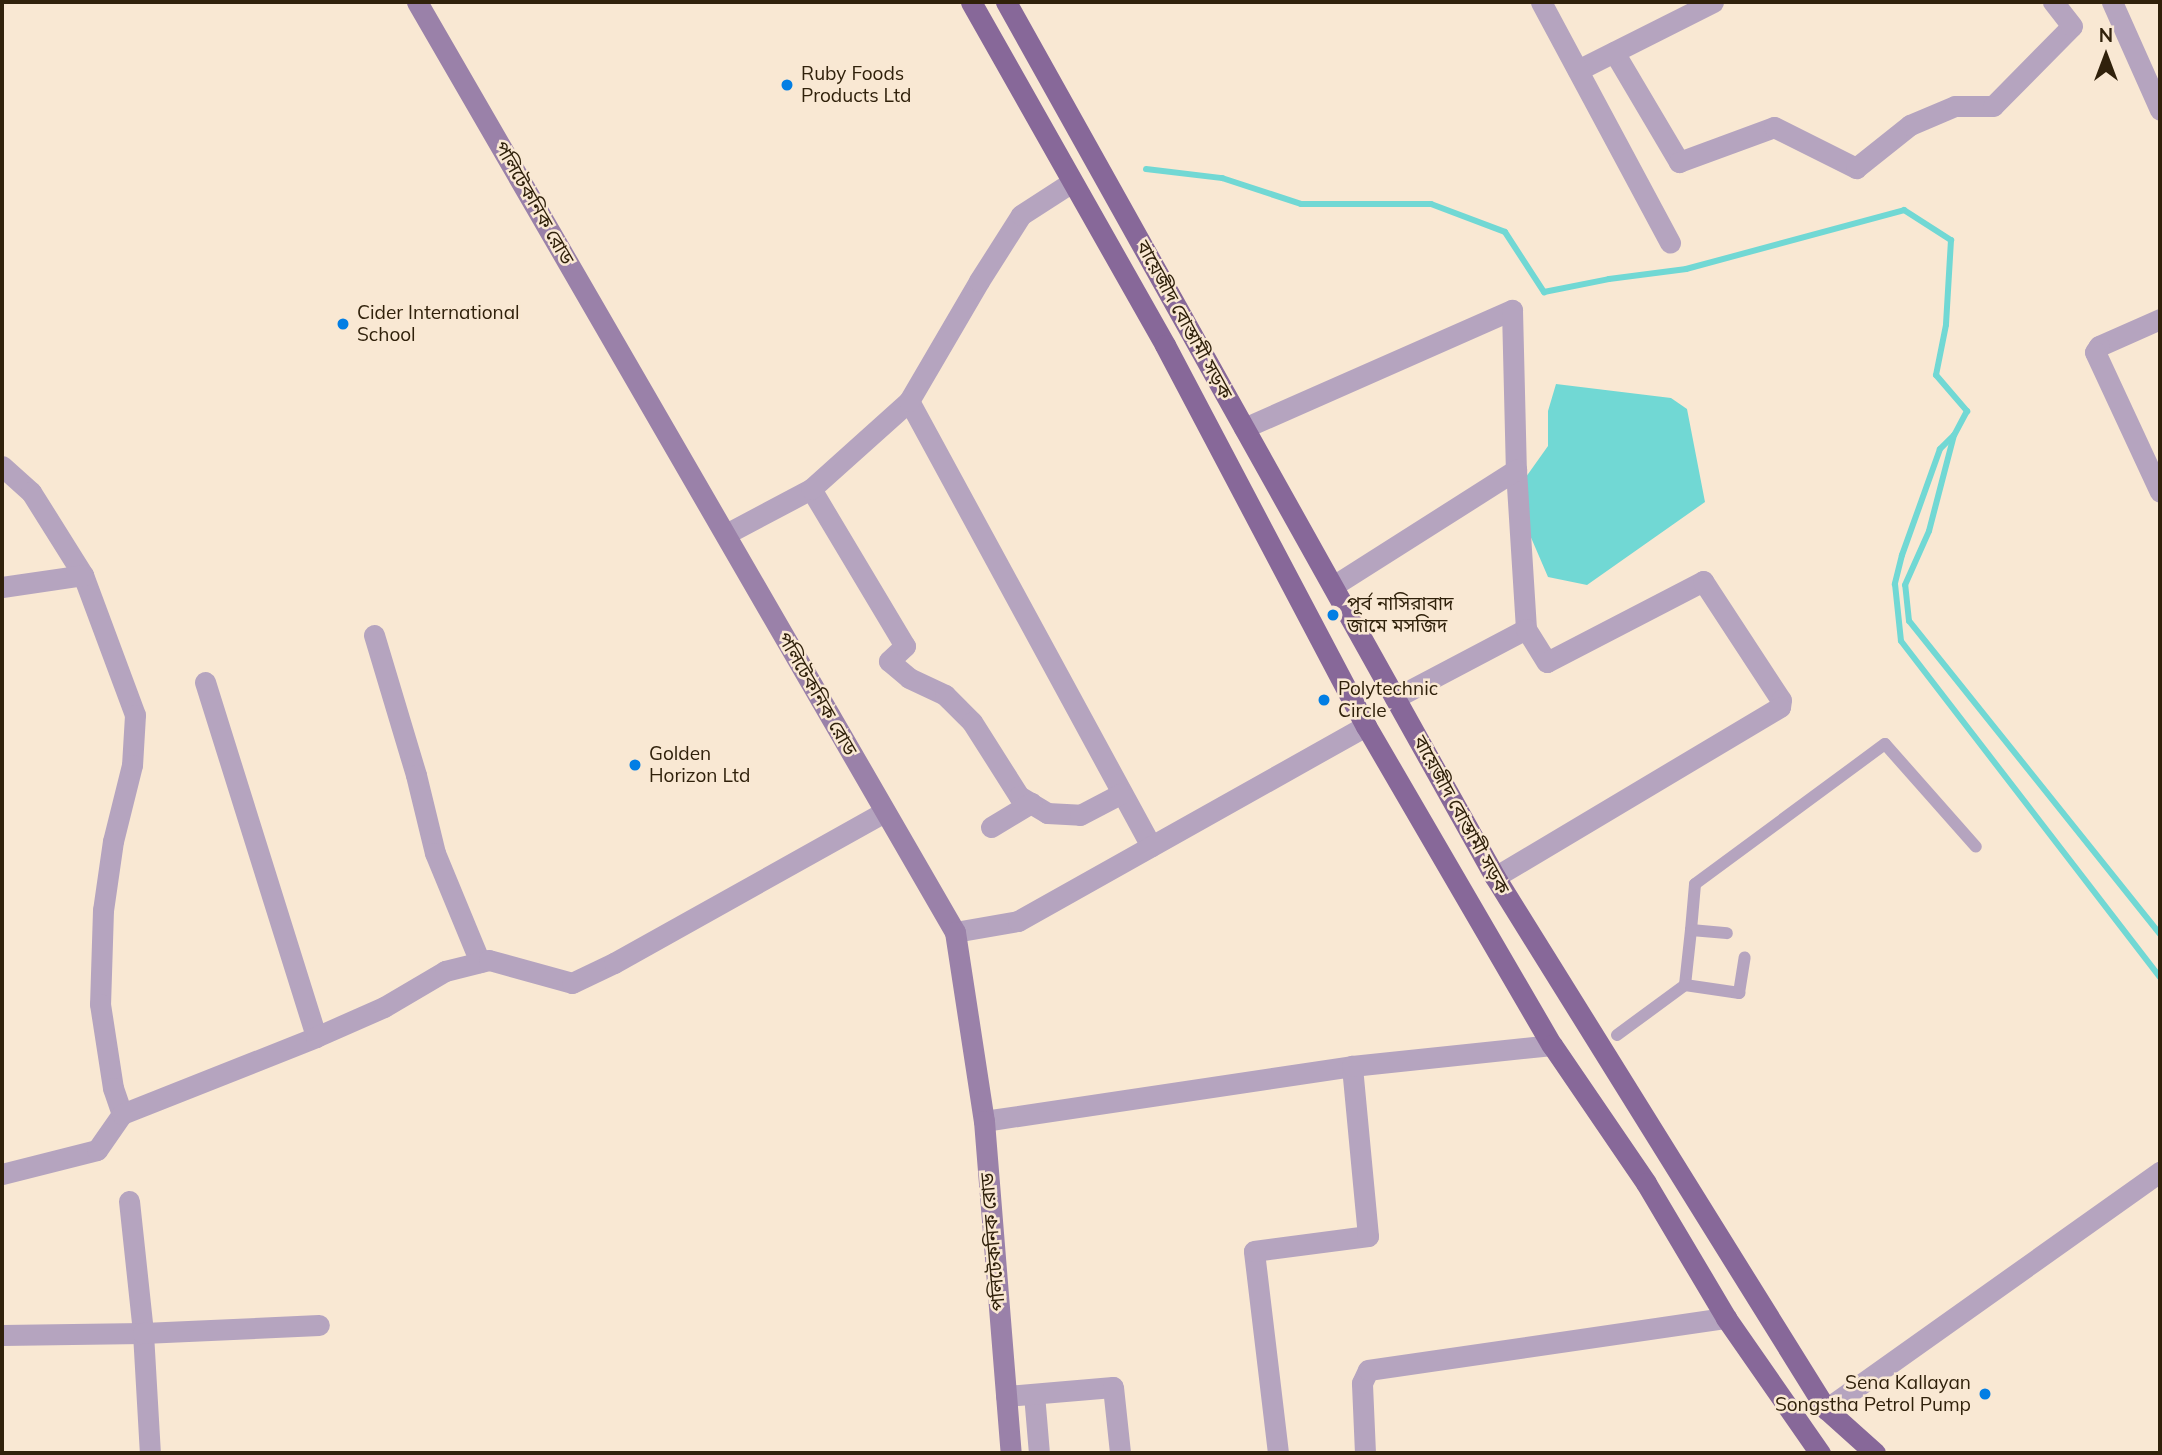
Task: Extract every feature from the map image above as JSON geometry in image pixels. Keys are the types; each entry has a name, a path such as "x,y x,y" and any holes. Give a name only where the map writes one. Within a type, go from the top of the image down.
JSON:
{"main road":[{"name":"পলিটেকনিক রোড","path":"417,2 955,932 984,1121 1011,1453"},
{"name":"বায়েজীদ বোস্তামী সড়ক","path":"971,2 1165,345 1366,726 1552,1045 1646,1183 1726,1318 1820,1453"},
{"name":"বায়েজীদ বোস্তামী সড়ক","path":"1006,2 1495,877 1826,1409 1875,1453"}],"street":[{"path":"1541,2 1670,243"},
{"path":"1578,70 1713,2"},
{"path":"1614,52 1679,162 1774,127 1856,168 1910,125 1955,106 1993,106 2072,26 2053,2"},
{"path":"2112,2 2160,110"},
{"path":"726,534 811,489 909,401 1021,215 1072,182"},
{"path":"1244,428 1512,310 1516,470 1526,629 1547,662 1703,581 1782,704 1495,877"},
{"path":"2160,319 2099,346 2095,352 2160,492"},
{"path":"909,401 1151,846"},
{"path":"2,466 32,492 82,575 135,715 132,765 113,841 103,910 100,1004 113,1088 122,1114"},
{"path":"1333,586 1516,470"},
{"path":"811,489 905,646 889,661 909,678 945,695 972,722 1019,796 1047,813 1080,815 1122,793"},
{"path":"2,587 82,575"},
{"path":"1395,698 1526,629"},
{"path":"374,635 416,775 435,853 480,962"},
{"path":"205,682 316,1037"},
{"path":"955,932 1018,921 1366,726"},
{"path":"991,827 1031,803"},
{"path":"2,1174 97,1150 122,1114 384,1007 445,971 489,960 572,982 614,963 884,812"},
{"path":"984,1121 1352,1066 1552,1045"},
{"path":"1278,1453 1254,1251 1368,1236 1352,1066"},
{"path":"1826,1409 2160,1172"},
{"path":"129,1201 144,1333 150,1453"},
{"path":"1365,1453 1362,1383 1368,1370 1726,1318"},
{"path":"2,1335 144,1333 319,1325"},
{"path":"1006,1396 1113,1387 1120,1453"},
{"path":"1034,1394 1039,1453"}],"lane":[{"path":"1685,985 1695,884 1885,744 1976,847"},
{"path":"1691,930 1727,933"},
{"path":"1617,1035 1685,985 1739,993 1745,957"}],"water":[{"path":"1556,384 1671,398 1687,409 1705,502 1587,585 1548,577 1523,519 1521,484 1548,446 1548,411"}],"waterway":[{"path":"1146,169 1222,178 1301,204 1431,204 1505,232 1544,292 1609,279 1686,269 1904,210 1951,240 1946,325 1936,375 1967,411 1954,435"},
{"path":"2160,934 1909,621 1905,585 1929,531 1954,435 1940,449 1902,555 1895,584 1901,641 2160,977"}],"place":[{"name":"Ruby Foods Products Ltd","path":"787,85"},
{"name":"Cider International School","path":"343,324"},
{"name":"পূর্ব নাসিরাবাদ জামে মসজিদ","path":"1333,615"},
{"name":"Polytechnic Circle","path":"1324,700"},
{"name":"Golden Horizon Ltd","path":"635,765"},
{"name":"Sena Kallayan Songstha Petrol Pump","path":"1985,1394"}]}
